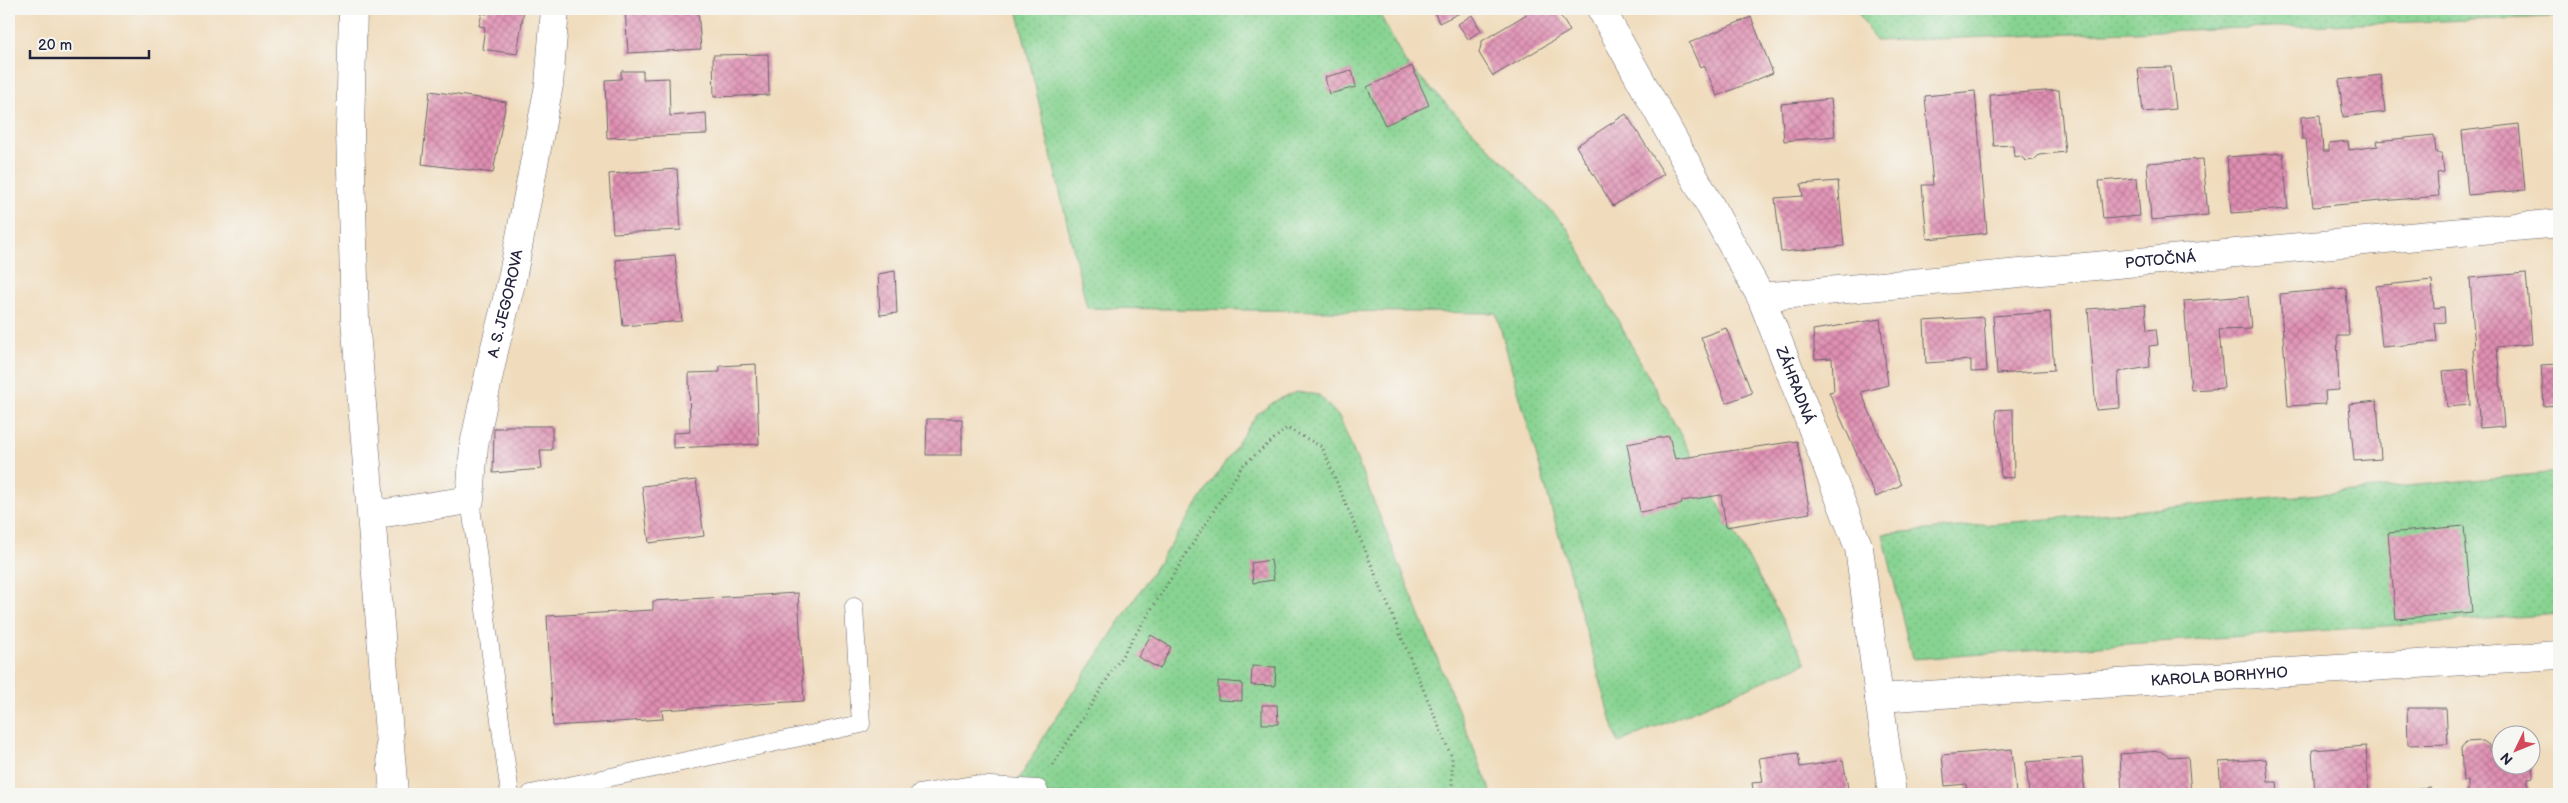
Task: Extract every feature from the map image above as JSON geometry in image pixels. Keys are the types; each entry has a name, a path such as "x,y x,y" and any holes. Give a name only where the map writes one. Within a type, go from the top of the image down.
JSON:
{"street":[{"path":"352,9 350,130 355,319 394,794"},
{"name":"A. S. JEGOROVA","path":"470,500 474,445 512,279 549,85 555,9"},
{"name":"ZÁHRADNÁ","path":"1601,9 1761,297 1859,548 1892,794"},
{"name":"POTOČNÁ","path":"1761,297 2559,223"},
{"path":"372,514 470,500"},
{"name":"KAROLA BORHYHO","path":"1879,698 2559,655"}],"lane":[{"path":"470,500 510,794"},
{"path":"531,794 861,724 854,607"},
{"path":"919,794 974,786 1015,786 1039,792"}],"path":[{"path":"1039,792 1242,466 1287,428 1322,447 1452,758 1452,794"}],"green space":[{"path":"1017,9 1377,9 1405,62 1566,226 1806,663 1618,743 1496,313 1087,308"},
{"path":"1856,9 2557,9 2555,17 1876,41"},
{"path":"1296,392 1319,395 1340,418 1492,794 1015,794 1015,786 1048,730 1257,414 1277,400"},
{"path":"2559,472 2559,614 1912,659 1883,534"}],"building":[{"path":"488,9 524,9 517,54 482,49 485,27 479,26 482,13 487,14"},
{"path":"625,9 698,9 701,49 628,53"},
{"path":"1433,9 1468,9 1439,23"},
{"path":"1535,9 1556,9 1570,31 1493,76 1479,53 1482,41"},
{"path":"1472,15 1481,31 1468,39 1458,24"},
{"path":"1751,17 1773,73 1717,96 1704,65 1700,67 1689,43"},
{"path":"768,54 769,95 714,97 713,55"},
{"path":"1412,66 1429,105 1385,125 1367,87"},
{"path":"2171,67 2176,109 2143,112 2138,68"},
{"path":"1352,70 1356,87 1329,94 1325,77"},
{"path":"621,71 643,71 643,79 669,78 670,116 706,113 707,134 607,138 605,80 621,79"},
{"path":"2381,75 2385,112 2343,117 2339,80"},
{"path":"2059,90 2065,152 2039,155 2034,160 2026,161 2020,156 2014,157 2013,145 1994,146 1990,95"},
{"path":"430,91 506,102 493,173 422,164"},
{"path":"1975,91 1987,233 1927,239 1922,185 1933,185 1925,96"},
{"path":"1831,99 1835,136 1784,141 1781,104"},
{"path":"1626,114 1664,174 1613,206 1576,146"},
{"path":"2320,115 2323,151 2329,151 2329,143 2348,141 2349,150 2378,146 2377,141 2434,135 2436,153 2442,153 2444,172 2437,173 2439,196 2313,207 2306,139 2302,139 2301,117"},
{"path":"2519,124 2525,190 2468,195 2462,131"},
{"path":"2283,153 2288,209 2231,213 2227,157"},
{"path":"2203,159 2208,215 2151,220 2147,163"},
{"path":"677,169 681,230 613,233 609,174"},
{"path":"2137,178 2140,216 2103,219 2099,181"},
{"path":"1838,181 1844,246 1781,252 1775,198 1803,196 1801,184"},
{"path":"675,255 682,321 623,326 616,260"},
{"path":"895,271 897,313 880,315 878,274"},
{"path":"2526,273 2532,344 2497,347 2504,426 2480,428 2473,349 2475,349 2470,278"},
{"path":"2432,280 2434,308 2444,307 2445,322 2435,323 2437,342 2382,347 2376,286"},
{"path":"2346,288 2349,336 2337,336 2339,390 2325,391 2326,404 2288,406 2280,294"},
{"path":"2248,296 2251,329 2219,330 2224,388 2191,390 2184,301"},
{"path":"2145,305 2147,330 2156,329 2158,345 2149,346 2150,367 2118,372 2120,408 2096,410 2088,309"},
{"path":"2050,312 2054,370 1997,374 1993,316"},
{"path":"1984,317 1987,371 1971,372 1971,360 1926,363 1924,321"},
{"path":"1880,319 1888,385 1861,392 1901,485 1876,497 1829,392 1834,391 1832,358 1815,359 1813,330"},
{"path":"1726,328 1752,393 1726,403 1701,337"},
{"path":"756,364 759,444 673,448 673,433 690,432 689,373 720,372 720,366"},
{"path":"2559,364 2559,405 2544,406 2541,365"},
{"path":"2468,369 2470,405 2447,407 2443,371"},
{"path":"2377,401 2381,459 2354,461 2349,404"},
{"path":"2013,409 2014,478 2001,477 1996,410"},
{"path":"927,419 962,419 962,455 926,455"},
{"path":"505,426 552,426 552,450 540,450 542,469 493,473 494,428 505,428"},
{"path":"1669,436 1675,459 1797,441 1810,513 1726,527 1721,495 1681,501 1682,504 1640,512 1627,444"},
{"path":"696,480 704,536 649,543 642,486"},
{"path":"2464,526 2472,612 2396,619 2388,533"},
{"path":"1271,560 1274,580 1253,583 1251,563"},
{"path":"798,593 804,701 662,710 663,719 553,726 547,616 653,610 653,601"},
{"path":"1151,635 1171,647 1160,669 1138,657"},
{"path":"1252,666 1276,667 1275,686 1251,685"},
{"path":"1218,681 1242,683 1242,701 1218,700"},
{"path":"1262,705 1277,705 1278,724 1262,724"},
{"path":"2407,708 2446,708 2448,744 2408,745"},
{"path":"2483,741 2489,745 2490,776 2533,776 2528,778 2528,793 2534,792 2534,794 2468,794 2468,781 2463,781 2461,748 2466,742"},
{"path":"2366,746 2369,794 2315,794 2312,750"},
{"path":"2012,749 2016,794 1967,794 1966,784 1945,786 1942,755"},
{"path":"2160,751 2169,757 2188,756 2191,794 2122,794 2120,754"},
{"path":"1798,753 1800,767 1843,760 1849,794 1754,794 1752,783 1763,782 1759,758"},
{"path":"2082,758 2085,794 2029,794 2026,762"},
{"path":"2266,759 2268,782 2277,782 2278,794 2221,794 2219,762"},
{"path":"2430,787 2430,794 2413,794 2412,789"}]}
